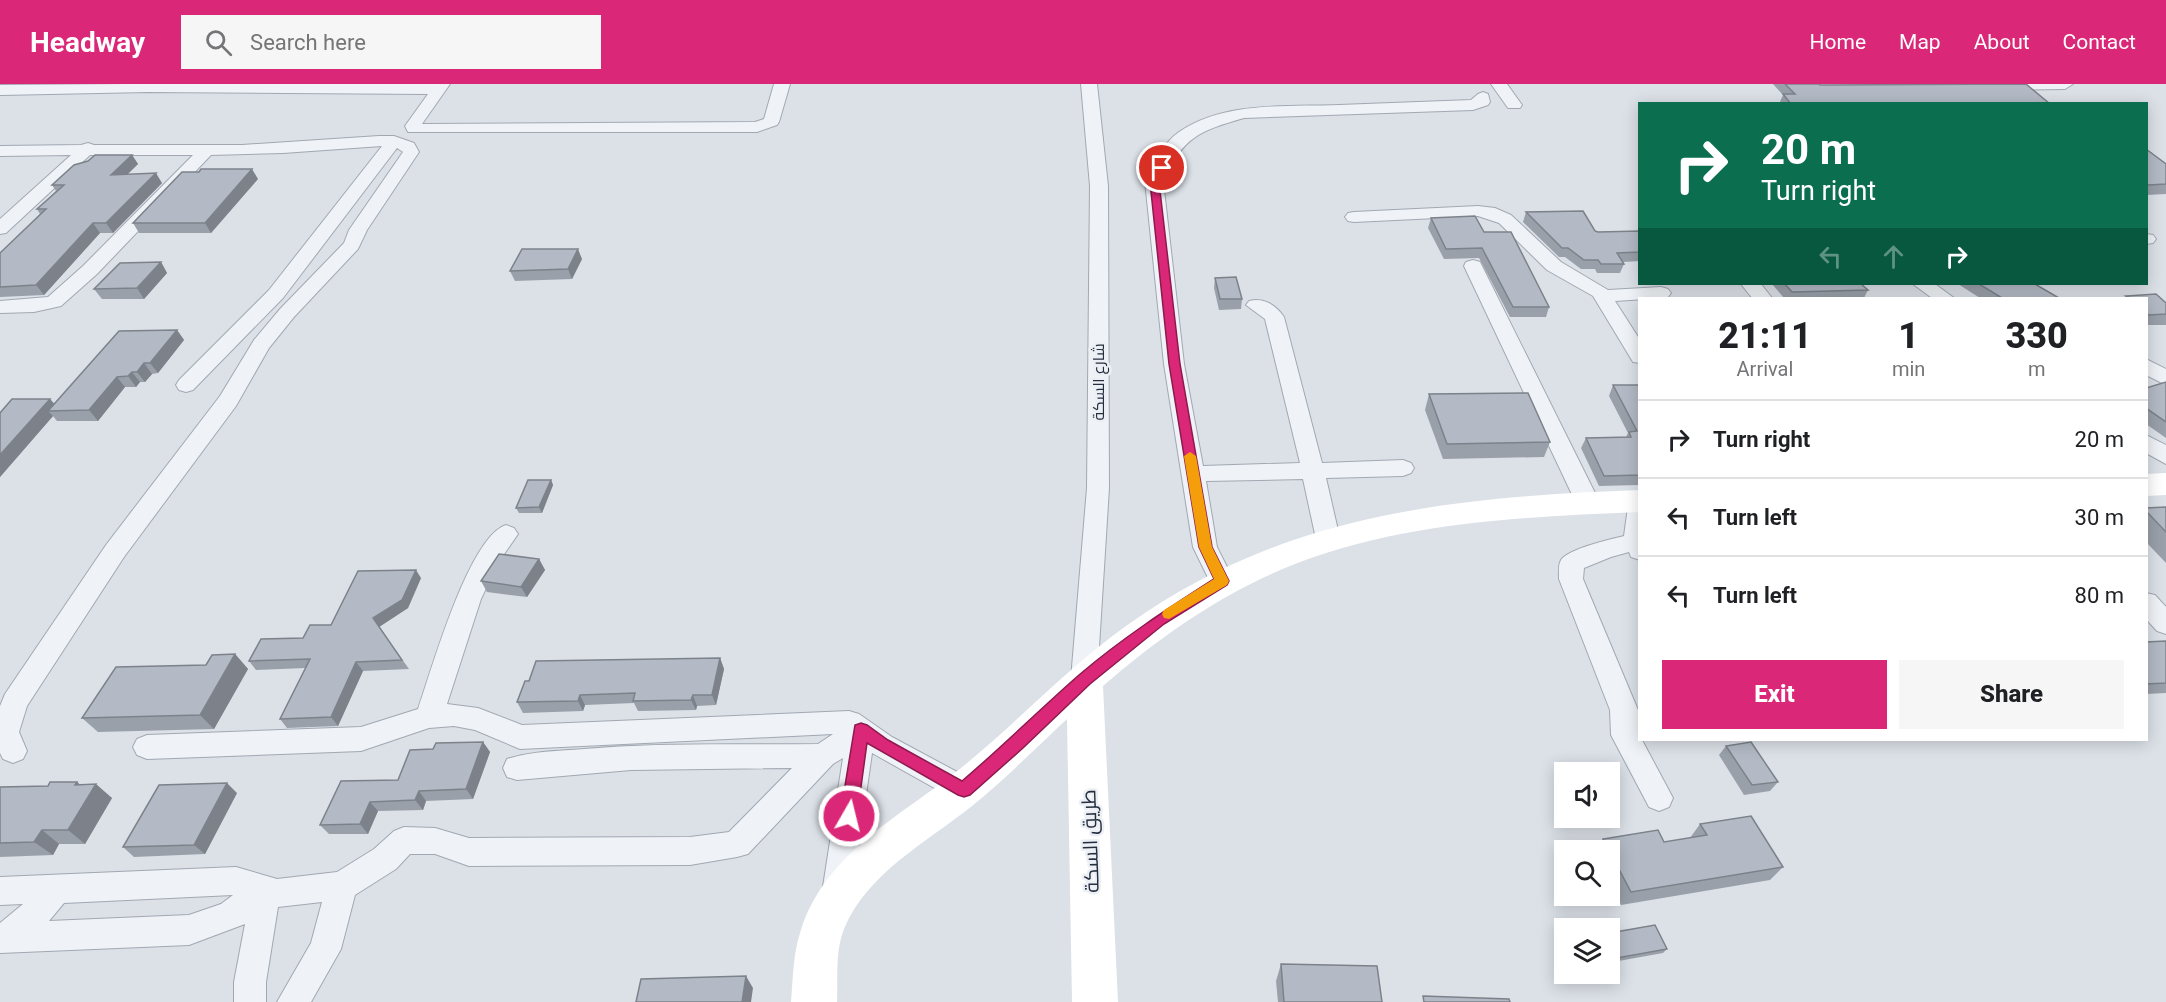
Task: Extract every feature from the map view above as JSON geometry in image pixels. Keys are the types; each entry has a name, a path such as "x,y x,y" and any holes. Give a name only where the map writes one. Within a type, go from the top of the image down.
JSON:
{"main road":[{"path":"2148,485 2166,484"},
{"path":"814,1002 823,926 836,902 862,867 918,822 964,790 1084,679 1159,620 1222,581 1292,550 1362,529 1433,515 1507,507 1638,501"},
{"name":"طريق السكة","path":"1084,679 1095,1002"}],"street":[{"path":"441,87 412,126 414,129 757,126 771,122 782,84"},
{"name":"شارع السكة","path":"1084,679 1098,477 1100,186 1089,84"},
{"path":"1498,84 1514,105"},
{"path":"1984,85 2065,84"},
{"path":"0,90 247,86 441,87"},
{"path":"1222,581 1205,547 1174,364 1154,182 1179,139 1224,118 1243,113 1473,105 1482,102 1483,97"},
{"path":"186,385 254,318 304,261 394,141"},
{"path":"0,151 88,148 304,147 394,141 408,146 411,152 358,230 352,244 255,353 244,377 228,401 115,551 15,702 5,732 13,751"},
{"path":"0,229 88,148"},
{"path":"0,307 34,306 54,302 90,270 208,149"},
{"path":"1354,217 1478,211 1498,215 1554,266 1600,292 1638,354"},
{"path":"327,229 358,230"},
{"path":"1473,266 1588,503"},
{"path":"1752,285 1761,297"},
{"path":"1924,285 1942,297"},
{"path":"1604,297 1660,293"},
{"path":"1256,305 1264,308 1274,317 1314,470 1328,539"},
{"path":"254,318 284,318"},
{"path":"2148,365 2166,378"},
{"path":"2148,443 2166,456"},
{"path":"1193,474 1403,468"},
{"path":"429,717 468,599 488,559 506,534"},
{"path":"1637,547 1605,549 1572,563 1571,579 1659,798"},
{"path":"2148,604 2166,624"},
{"path":"147,747 361,739 429,717 454,715 478,719 519,737 849,722 882,745 964,790"},
{"path":"0,891 236,881 277,893 342,886 386,859 404,840 435,841 469,852 690,851 737,844 823,756 861,730"},
{"path":"836,902 861,730"},
{"path":"517,768 567,760 611,758 823,756"},
{"path":"293,1002 325,949 342,886"},
{"path":"4,938 28,922 56,889"},
{"path":"4,938 189,930 231,915 266,890"},
{"path":"250,1002 250,982 266,890"}],"building":[{"path":"1785,84 2026,84 2048,102 1789,102 1783,94 1795,94"},
{"path":"2148,150 2166,164 2166,184 2149,185"},
{"path":"95,155 132,155 111,175 156,173 106,223 93,223 36,285 0,287 0,253 46,209 37,209 64,185 52,185 74,165 88,161"},
{"path":"201,169 252,169 205,223 133,223 182,172 199,172"},
{"path":"1583,211 1595,231 1638,231 1638,252 1617,253 1624,264 1601,264 1598,260 1584,260 1568,248 1562,248 1526,212"},
{"path":"1475,216 1484,232 1511,232 1549,307 1513,307 1482,248 1446,249 1431,218"},
{"path":"522,249 578,249 568,269 510,271"},
{"path":"161,262 137,288 94,289 120,263"},
{"path":"1236,277 1242,299 1220,299 1215,278"},
{"path":"1786,285 1862,285 1868,290 1792,292"},
{"path":"1981,285 2037,285 2057,297 2000,297"},
{"path":"2156,294 2166,303 2166,314 2148,314 2148,297 2126,296"},
{"path":"177,330 150,363 144,363 137,372 132,372 128,376 117,377 89,410 48,411 119,331"},
{"path":"2166,382 2166,422 2148,409 2148,387"},
{"path":"1613,385 1638,385 1638,475 1604,476 1586,438 1631,437 1629,432 1637,431"},
{"path":"1528,393 1550,442 1447,444 1429,394"},
{"path":"12,399 50,399 0,455 0,413"},
{"path":"528,480 551,480 539,507 516,508"},
{"path":"2166,507 2166,532 2148,513 2148,508"},
{"path":"499,554 539,559 521,587 481,581"},
{"path":"416,570 402,600 373,618 402,660 356,662 331,717 280,719 310,659 249,661 261,639 303,638 310,625 331,625 358,571"},
{"path":"2166,641 2166,683 2148,684 2148,642"},
{"path":"235,654 200,715 82,718 116,667 206,665 212,655"},
{"path":"720,658 712,695 693,695 691,700 633,701 635,693 580,695 578,701 517,702 525,681 529,681 536,661"},
{"path":"483,742 466,789 419,791 415,800 370,802 360,824 320,825 341,781 398,780 410,750 433,749 436,743"},
{"path":"1751,742 1778,782 1752,785 1726,746"},
{"path":"50,782 77,782 75,785 96,784 68,830 42,830 34,842 0,843 0,787 48,786"},
{"path":"227,783 194,845 123,847 159,785"},
{"path":"1751,816 1783,867 1631,892 1620,871 1620,840 1603,839 1658,830 1664,842 1707,835 1700,824"},
{"path":"1655,925 1667,949 1620,957 1620,931"},
{"path":"1281,964 1377,966 1382,1002 1284,1002"},
{"path":"746,976 742,1002 636,1002 641,979"},
{"path":"1423,996 1509,999 1510,1002 1424,1002"}],"slow traffic":[{"path":"1169,614 1222,581 1205,547 1190,456"}],"route":[{"path":"849,816 861,730 882,745 964,790 1084,679 1159,620 1222,581 1205,547 1174,364 1154,182 1162,168"}]}
